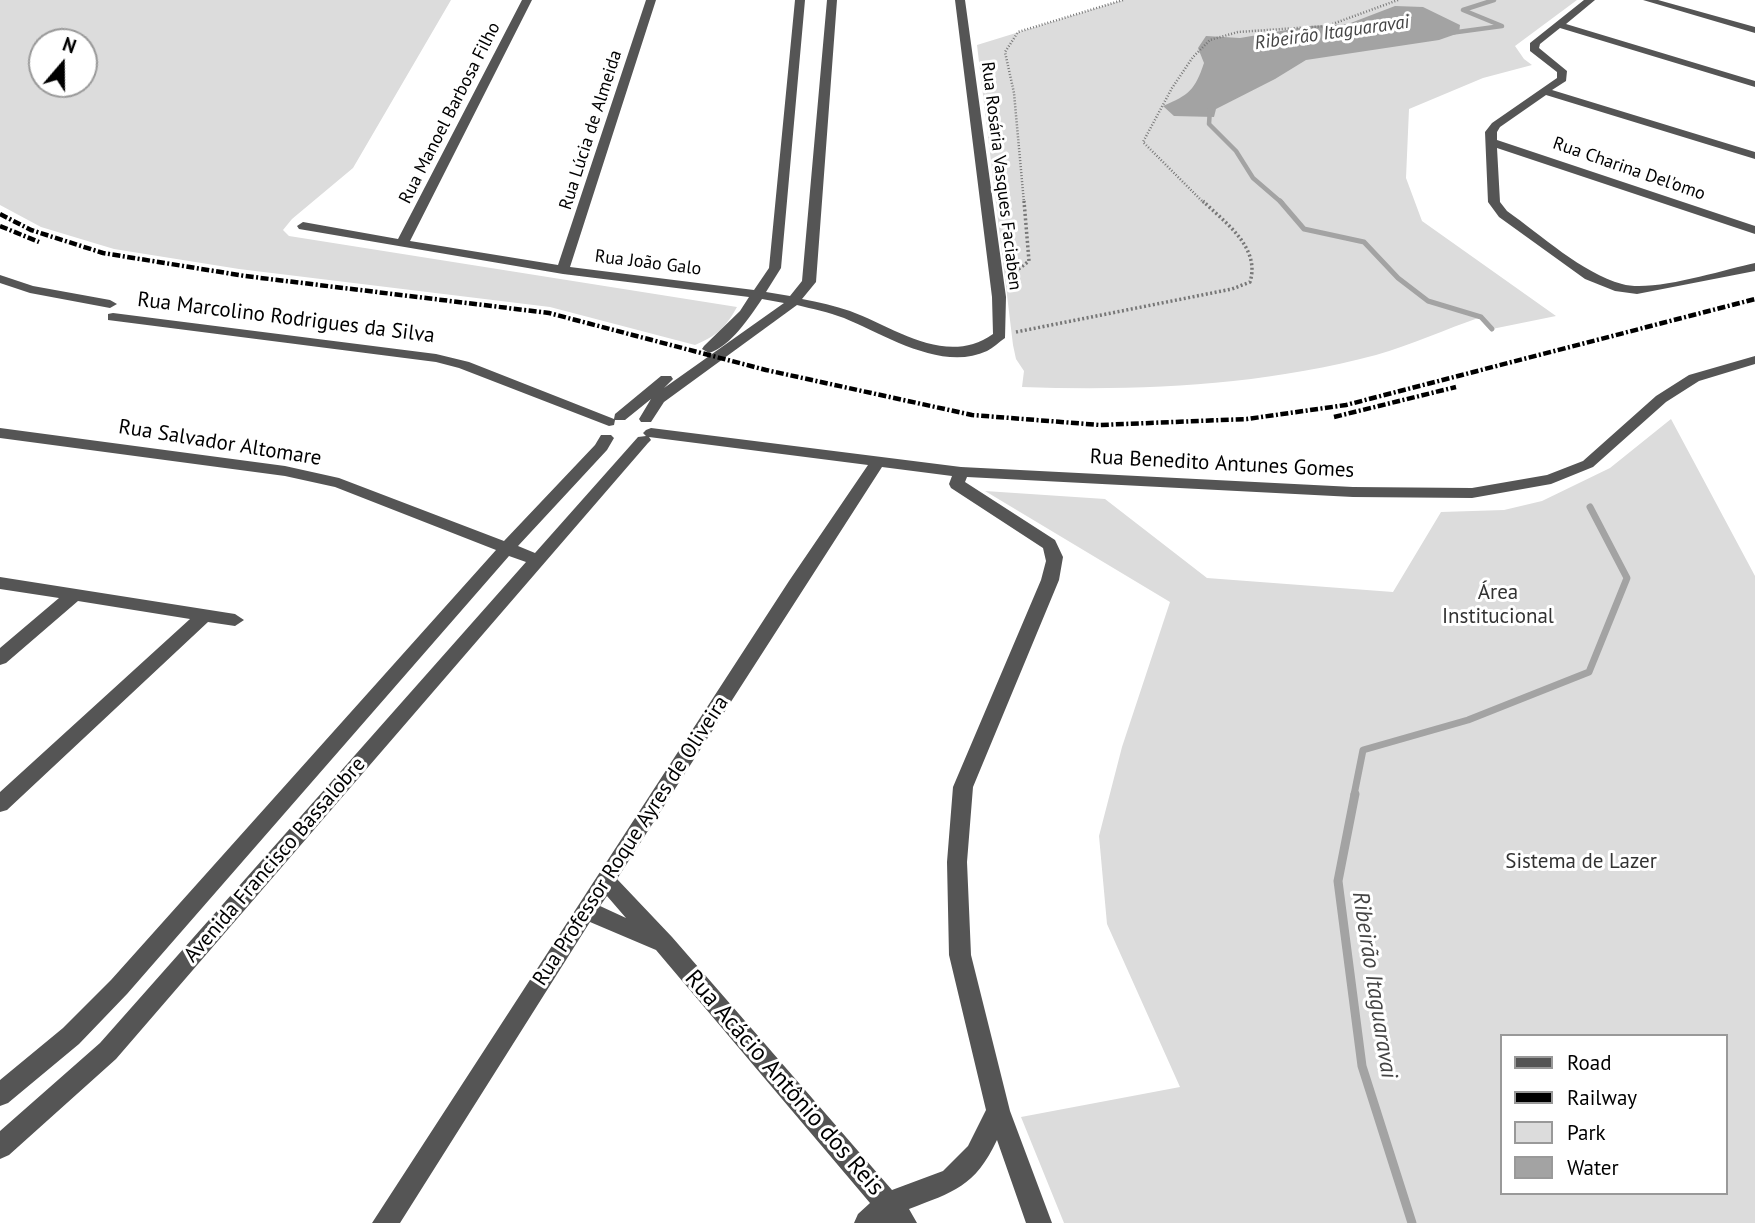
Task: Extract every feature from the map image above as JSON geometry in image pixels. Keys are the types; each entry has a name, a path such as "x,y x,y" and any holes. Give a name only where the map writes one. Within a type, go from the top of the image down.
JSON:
{"street":[{"name":"Rua Manoel Barbosa Filho","path":"402,242 527,0"},
{"name":"Rua Lúcia de Almeida","path":"563,270 651,0"},
{"path":"724,345 775,268 800,0"},
{"path":"690,369 794,301 809,282 832,0"},
{"name":"Rua Rosária Vasques Faciaben","path":"960,0 998,285 1000,335"},
{"path":"1590,0 1535,43 1534,49 1540,56 1562,71 1562,79 1496,125 1491,132 1494,202 1503,214 1574,266 1620,288 1658,288 1755,267"},
{"path":"1648,0 1755,30"},
{"path":"1559,24 1755,84"},
{"path":"1543,92 1755,156"},
{"name":"Rua Charina Del'omo","path":"1491,142 1755,230"},
{"name":"Rua João Galo","path":"303,226 563,270 794,301 859,318 930,349 950,353 982,348 993,344 1000,335"},
{"path":"0,296 5,293 4,281"},
{"name":"Rua Marcolino Rodrigues da Silva","path":"4,281 112,310 436,358 464,365 612,426"},
{"name":"Rua Benedito Antunes Gomes","path":"647,430 961,472 1353,492 1472,493 1550,479 1588,464 1661,399 1694,378 1755,360"},
{"name":"Avenida Francisco Bassalobre","path":"0,1095 71,1036 119,987 505,550 602,447 612,426 642,396 690,369"},
{"name":"Avenida Francisco Bassalobre","path":"0,1146 108,1051 537,560 647,430 658,399 690,369"},
{"path":"634,415 647,430 630,444 616,443 612,426 634,415"},
{"name":"Rua Salvador Altomare","path":"3,436 285,471 339,483 505,550"},
{"name":"Rua Professor Roque Ayres de Oliveira","path":"385,1223 795,585 878,461"},
{"path":"961,472 957,484 1049,544 1055,554 1051,580 963,787 957,862 960,955 998,1111 1038,1223"},
{"path":"505,550 537,560"},
{"path":"0,583 235,620"},
{"path":"0,658 74,595"},
{"path":"0,804 205,615"},
{"name":"Rua Acácio Antônio dos Reis","path":"606,881 664,944 897,1214"},
{"name":"Rua Acácio Antônio dos Reis","path":"586,910 664,944"},
{"path":"867,1223 897,1214 951,1180 977,1155 998,1111"}],"path":[{"path":"998,285 1029,261 1014,93 1005,52 1011,39 1018,33 1123,0"},
{"path":"1000,335 1232,289 1250,282 1254,273 1253,261 1244,242 1143,142 1154,117 1185,68 1208,41 1236,34 1327,26 1398,0"}],"green space":[{"path":"0,0 451,0 353,168 292,219 283,230 289,236 737,307 720,330 695,345 550,307 239,269 114,249 41,227 0,205"},
{"path":"1123,0 1577,0 1515,46 1532,65 1483,78 1409,109 1406,178 1422,221 1556,316 1492,329 1481,317 1376,355 1288,374 1244,380 1156,387 1022,387 1024,371 1016,359 1013,345 977,45"},
{"path":"1671,419 1755,576 1755,1223 1064,1223 1021,1117 1180,1087 1107,924 1099,836 1122,747 1170,602 985,491 1105,499 1207,578 1393,592 1441,512 1504,510 1542,501 1610,468"}],"water":[{"path":"1395,6 1423,7 1460,25 1459,33 1439,40 1306,60 1216,109 1214,117 1174,116 1163,106 1185,95 1194,86 1204,63 1198,48 1206,36 1240,38 1310,26 1348,24"}],"waterway":[{"name":"Ribeirão Itaguaravai","path":"1450,33 1502,26 1463,10 1494,0"},
{"name":"Ribeirão Itaguaravai","path":"1210,109 1209,124 1236,151 1253,178 1281,202"},
{"name":"Ribeirão Itaguaravai","path":"1281,202 1304,229 1364,242 1398,278 1428,301 1481,317 1492,329"},
{"name":"Ribeirão Itaguaravai","path":"1354,795 1363,750 1468,720 1589,672 1627,578 1590,507"},
{"name":"Ribeirão Itaguaravai","path":"1355,794 1338,881 1362,1066 1412,1223"}],"railway":[{"path":"0,214 31,230 103,253 245,276 549,313 766,370 972,415 1100,425 1247,419 1346,405 1755,299"},
{"path":"0,226 39,242"},
{"path":"1334,417 1456,387"}],"park label":[{"name":"Área Institucional","path":"1498,605"},
{"name":"Sistema de Lazer","path":"1581,862"}]}
